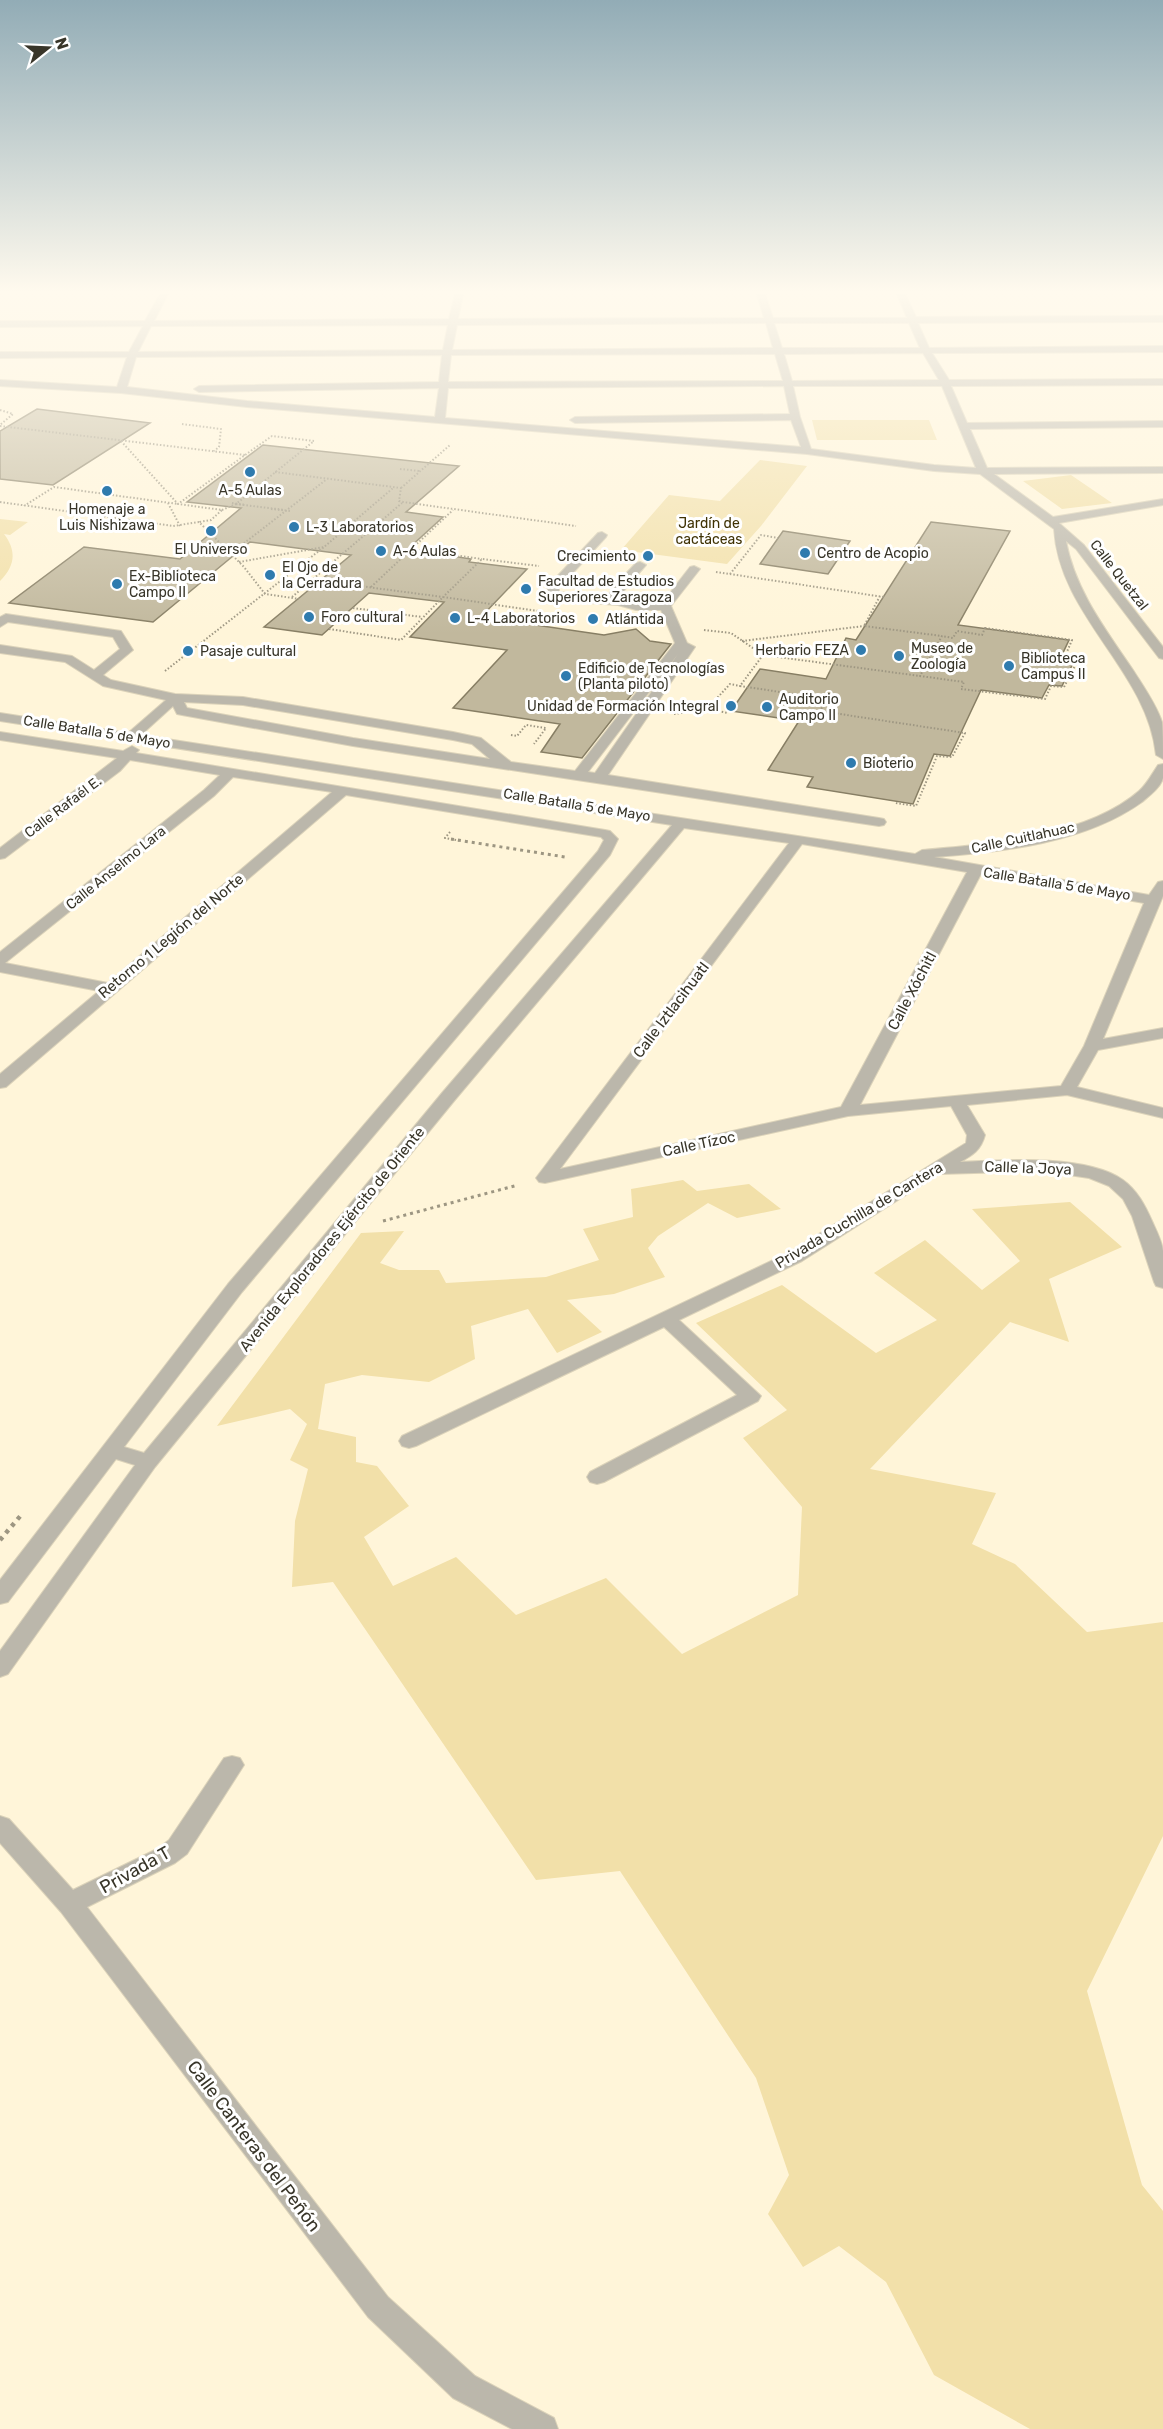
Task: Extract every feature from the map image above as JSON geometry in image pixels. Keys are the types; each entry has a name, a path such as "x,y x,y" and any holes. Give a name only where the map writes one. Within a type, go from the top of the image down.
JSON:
{"street":[{"path":"288,407 807,451 934,468 983,471 1163,470"},
{"path":"440,419 441,407"},
{"path":"793,407 807,451"},
{"path":"955,407 983,471"},
{"path":"483,422 795,417"},
{"path":"963,426 1163,424"},
{"name":"Calle Quetzal","path":"983,471 1055,525 1080,547 1163,655"},
{"path":"1163,502 1055,525 1067,568 1095,621 1128,670 1146,703 1160,734 1163,755"},
{"path":"602,535 553,587 554,594 576,599 619,602 636,607 665,606 694,569"},
{"path":"619,602 614,595 640,565"},
{"path":"665,606 683,647"},
{"path":"0,623 6,618 117,634 127,650 95,675"},
{"path":"579,775 678,646 689,647 599,778"},
{"path":"0,650 68,659 107,683 175,698 243,701 476,741 507,765"},
{"path":"159,693 175,681"},
{"path":"175,698 182,711 353,742 879,822"},
{"name":"Calle Rafaél E.","path":"0,855 115,768 126,757 136,739 175,698"},
{"name":"Calle Batalla 5 de Mayo","path":"0,717 643,815 681,824 863,849 975,871 1153,900"},
{"name":"Calle Batalla 5 de Mayo","path":"0,736 343,790 610,836 611,843 518,958 235,1288 110,1450"},
{"name":"Calle Cuitlahuac","path":"863,849 920,855 945,853 1075,828 1122,809 1142,795 1155,782 1163,768"},
{"name":"Calle Anselmo Lara","path":"0,960 200,800 229,773"},
{"name":"Retorno 1 Legión del Norte","path":"0,1083 343,790"},
{"name":"Avenida Exploradores Ejército de Oriente","path":"0,1668 148,1462 448,1097 681,824"},
{"name":"Calle Iztlacihuatl","path":"545,1178 797,841"},
{"name":"Calle Xóchitl","path":"848,1111 975,871"},
{"path":"1067,1090 1092,1046 1153,900 1163,885"},
{"path":"0,968 110,988"},
{"path":"1092,1046 1163,1034"},
{"name":"Calle Tízoc","path":"545,1178 848,1111 1067,1090 1163,1113"},
{"name":"Privada Cuchilla de Cantera","path":"409,1441 795,1257 934,1169 968,1151 974,1144 976,1135 957,1101"},
{"name":"Calle la Joya","path":"934,1169 1011,1165 1087,1171 1111,1181 1130,1195 1159,1251 1163,1281"},
{"path":"597,1477 751,1396 666,1318"},
{"path":"0,1596 110,1450 148,1462"},
{"name":"Privada T","path":"70,1904 166,1856 177,1846 232,1766"},
{"name":"Calle Canteras del Peñón","path":"0,1826 70,1904 378,2307 464,2387 543,2429"}],"path":[{"path":"0,410 13,414 0,425"},
{"path":"182,424 221,429 219,447 213,452"},
{"path":"0,425 245,455"},
{"path":"0,502 180,526 211,520 314,441 272,436 178,504"},
{"path":"121,441 178,504"},
{"path":"451,445 401,488 399,501 583,527"},
{"path":"400,469 422,472"},
{"path":"275,472 401,488"},
{"path":"230,554 328,479"},
{"path":"24,506 54,486 222,510"},
{"path":"141,689 324,548 394,487"},
{"path":"291,597 314,580 403,502"},
{"path":"168,503 180,526"},
{"path":"234,503 245,505"},
{"path":"234,503 288,511"},
{"path":"271,509 288,511"},
{"path":"371,588 453,510"},
{"path":"199,522 239,562 265,594 299,599"},
{"path":"729,574 761,535 778,538"},
{"path":"239,562 324,548"},
{"path":"411,549 545,567"},
{"path":"329,629 401,640 482,559"},
{"path":"694,569 882,596 864,626"},
{"path":"314,580 443,597"},
{"path":"281,581 308,585"},
{"path":"352,608 423,618"},
{"path":"675,626 731,633 742,641 763,655 964,682 961,689 1045,699 1052,686 1064,687 1080,656 1066,654 1072,640 985,628 981,635 957,631 953,638 864,626 742,641"},
{"path":"920,676 942,636"},
{"path":"740,686 763,655"},
{"path":"707,709 730,684 827,699 820,711 965,733 952,757 937,756 916,806 894,803"},
{"path":"641,719 707,709 728,713"},
{"path":"337,1233 545,1178"}],"green space":[{"path":"812,420 929,420 937,440 817,440"},
{"name":"Jardín de cactáceas","path":"760,460 807,466 761,526 727,564 621,550 669,495 720,501"},
{"path":"1071,475 1112,503 1062,509 1023,481"},
{"path":"0,519 28,522 10,535 4,534 11,546 12,558 9,570 0,581"},
{"path":"683,1180 697,1191 749,1184 781,1209 737,1218 708,1203 658,1236 648,1248 665,1277 614,1294 567,1300 602,1332 557,1353 528,1309 471,1326 475,1359 429,1382 362,1375 325,1384 318,1429 356,1437 356,1462 377,1466 409,1506 364,1537 393,1586 456,1557 516,1615 606,1578 682,1654 798,1595 802,1507 743,1438 787,1410 696,1323 782,1285 876,1353 937,1320 874,1273 925,1240 982,1290 1020,1261 972,1209 1070,1202 1122,1247 1049,1279 1069,1342 1010,1322 870,1469 996,1493 972,1544 1015,1564 1087,1632 1163,1622 1163,1836 1087,1991 1142,2185 1163,2211 1163,2429 1030,2429 934,2375 886,2282 839,2246 803,2267 768,2214 789,2175 756,2078 620,1871 536,1880 333,1582 292,1587 295,1521 308,1469 290,1460 307,1424 290,1409 217,1426 361,1233 404,1231 380,1263 399,1270 439,1270 446,1283 546,1277 599,1260 583,1229 633,1217 631,1189"}],"building":[{"path":"37,409 150,423 53,485 0,479 0,431"},
{"path":"263,445 459,466 406,512 443,517 408,549 471,559 469,562 527,569 481,617 604,635 636,629 650,641 671,644 582,758 541,752 560,724 453,708 507,650 410,637 444,602 369,593 322,635 264,627 351,555 250,542 153,622 9,603 84,547 180,559 241,508 187,502"},
{"path":"931,522 1010,531 958,625 1069,640 1062,655 1076,657 1062,686 1049,685 1042,698 981,690 950,756 934,754 913,804 807,787 813,777 768,770 799,721 731,711 760,669 826,679 846,638 856,640"},
{"name":"Centro de Acopio","path":"783,531 850,541 828,574 760,564"}],"place":[{"name":"A-5 Aulas","path":"250,472"},
{"name":"Homenaje a Luis Nishizawa","path":"107,491"},
{"name":"L-3 Laboratorios","path":"294,527"},
{"name":"El Universo","path":"211,531"},
{"name":"A-6 Aulas","path":"381,551"},
{"name":"Centro de Acopio","path":"805,553"},
{"name":"Crecimiento","path":"648,556"},
{"name":"El Ojo de la Cerradura","path":"270,575"},
{"name":"Ex-Biblioteca Campo II","path":"117,584"},
{"name":"Facultad de Estudios Superiores Zaragoza","path":"526,589"},
{"name":"Foro cultural","path":"309,617"},
{"name":"L-4 Laboratorios","path":"455,618"},
{"name":"Atlántida","path":"593,619"},
{"name":"Herbario FEZA","path":"861,650"},
{"name":"Pasaje cultural","path":"188,651"},
{"name":"Museo de Zoología","path":"899,656"},
{"name":"Biblioteca Campus II","path":"1009,666"},
{"name":"Edificio de Tecnologías (Planta piloto)","path":"566,676"},
{"name":"Unidad de Formación Integral","path":"731,706"},
{"name":"Auditorio Campo II","path":"767,707"},
{"name":"Bioterio","path":"851,763"}]}
